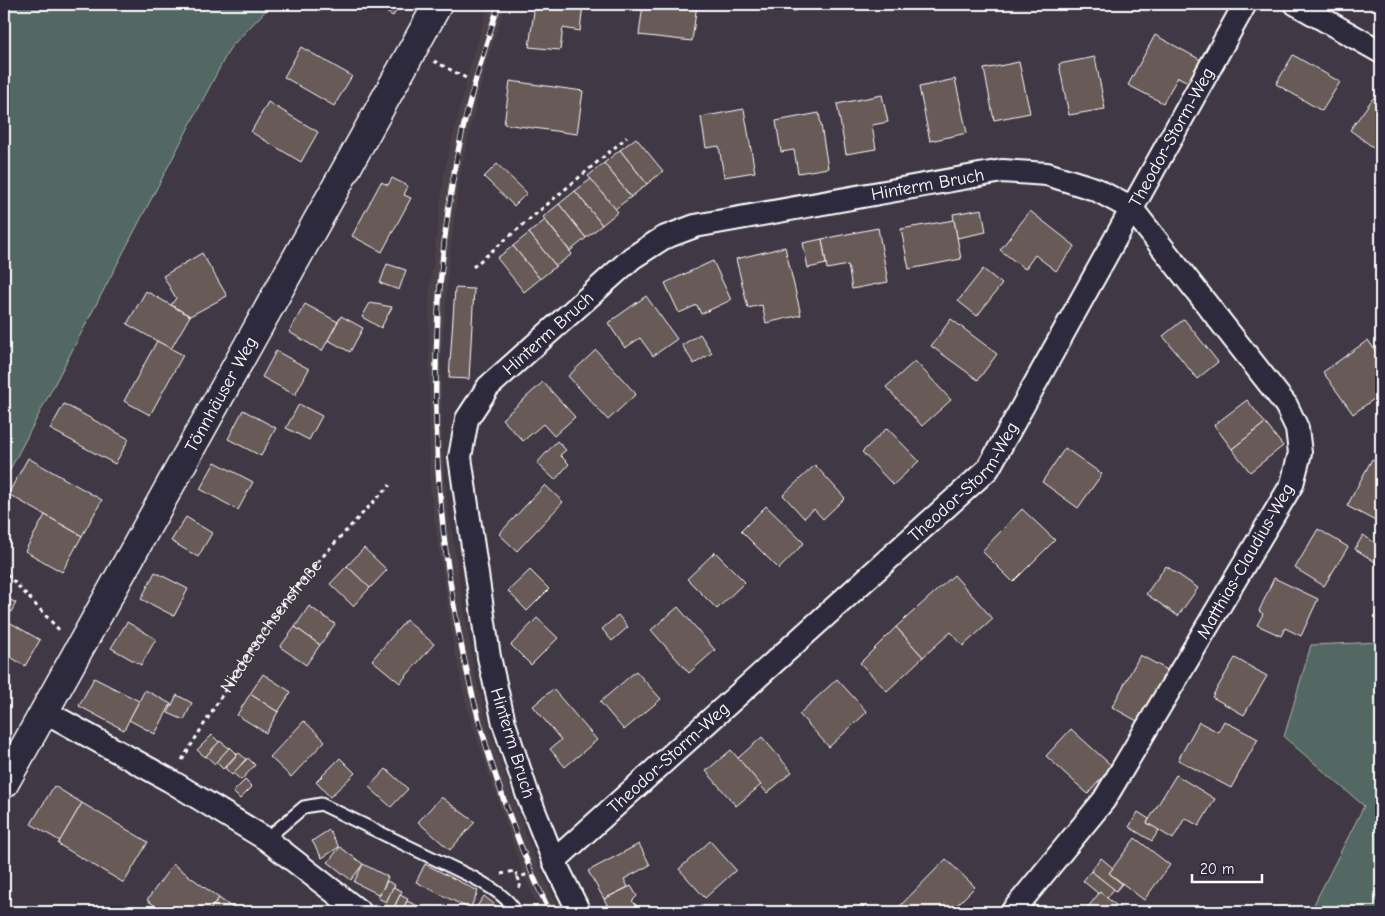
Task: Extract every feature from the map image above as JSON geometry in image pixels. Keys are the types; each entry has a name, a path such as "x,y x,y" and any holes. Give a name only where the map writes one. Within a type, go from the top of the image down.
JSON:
{"main road":[{"name":"Tönnhäuser Weg","path":"4,784 438,4"}],"street":[{"name":"Theodor-Storm-Weg","path":"554,861 988,469 1245,4"},
{"path":"1296,4 1381,52"},
{"name":"Hinterm Bruch","path":"579,912 554,861 527,793 502,713 489,657 460,457 467,419 488,387 632,258 663,238 695,226 1002,171 1047,174 1095,189 1132,209"},
{"name":"Matthias-Claudius-Weg","path":"1012,912 1104,800 1292,484 1300,453 1297,428 1286,405 1132,209"},
{"path":"44,711 169,780 266,839 360,912"}],"lane":[{"path":"266,839 304,806 321,804 474,878 494,889 514,908"}],"path":[{"path":"412,51 466,78"},
{"path":"473,267 627,137"},
{"name":"Niedersachsenstraße","path":"169,780 250,652 292,593 336,540 390,485"},
{"path":"4,567 6,573 59,629 77,652"},
{"path":"514,908 521,884 518,878 554,861"}],"shaded area":[{"path":"489,4 506,4 487,60 460,173 448,271 441,359 442,438 447,502 474,670 490,732 530,847 560,912 540,912 520,865 468,711 455,653 430,491 429,297 445,168 473,55"}],"green space":[{"path":"4,4 272,4 230,48 4,481"},
{"path":"1381,642 1381,912 1310,912 1364,806 1284,737 1311,645"}],"building":[{"path":"372,4 400,4 393,16"},
{"path":"535,4 583,4 580,31 563,28 560,50 529,47"},
{"path":"643,4 697,4 692,41 639,35"},
{"path":"772,4 797,4 796,11 772,8"},
{"path":"1155,35 1201,60 1188,82 1178,77 1163,103 1128,85"},
{"path":"301,47 352,76 334,106 284,77"},
{"path":"1293,55 1340,82 1322,111 1276,84"},
{"path":"1095,57 1105,109 1069,115 1059,64"},
{"path":"1019,62 1030,113 994,120 984,69"},
{"path":"955,79 967,133 930,141 919,87"},
{"path":"510,81 583,91 577,134 504,124"},
{"path":"882,95 888,122 872,125 876,149 846,154 837,104"},
{"path":"1374,97 1381,102 1381,147 1378,151 1350,130"},
{"path":"268,102 318,132 301,162 251,132"},
{"path":"744,109 755,172 724,177 719,146 706,148 701,117"},
{"path":"819,113 828,168 798,173 794,150 781,152 776,121"},
{"path":"636,138 663,171 647,184 620,150"},
{"path":"620,150 647,184 631,197 604,163"},
{"path":"604,163 631,197 615,209 588,176"},
{"path":"497,164 527,193 514,206 484,177"},
{"path":"392,178 408,186 404,195 411,198 382,252 352,236 381,182 388,185"},
{"path":"591,179 618,212 602,225 575,191"},
{"path":"575,191 602,225 586,238 559,204"},
{"path":"559,204 586,238 570,251 543,217"},
{"path":"982,209 986,232 957,238 953,214"},
{"path":"1030,211 1075,246 1056,271 1035,255 1025,269 1000,250"},
{"path":"545,220 572,254 556,266 529,233"},
{"path":"954,220 961,259 909,269 901,229"},
{"path":"878,228 888,282 852,289 848,265 827,269 822,239"},
{"path":"529,233 556,266 540,279 513,246"},
{"path":"822,239 826,264 808,268 803,243"},
{"path":"513,246 540,279 524,292 497,258"},
{"path":"785,247 801,315 766,323 762,305 748,308 736,259"},
{"path":"202,253 227,296 190,316 171,305 176,298 163,276"},
{"path":"713,261 731,300 701,314 697,305 679,313 665,283"},
{"path":"387,264 406,270 399,290 380,283"},
{"path":"983,269 1002,284 977,316 958,301"},
{"path":"455,288 474,289 469,379 449,378"},
{"path":"146,291 190,316 171,349 127,324"},
{"path":"646,296 677,339 653,356 640,338 625,348 608,323"},
{"path":"370,303 392,307 381,328 362,317"},
{"path":"305,304 338,322 322,351 289,332"},
{"path":"341,316 363,328 350,352 328,340"},
{"path":"951,319 997,354 978,380 931,346"},
{"path":"1184,319 1218,362 1197,379 1163,336"},
{"path":"700,334 712,353 694,364 682,345"},
{"path":"1368,340 1381,359 1381,394 1353,414 1323,372"},
{"path":"157,341 183,355 150,415 124,401"},
{"path":"596,350 636,394 608,420 568,376"},
{"path":"276,351 309,369 295,395 262,377"},
{"path":"915,361 951,400 922,426 886,387"},
{"path":"543,382 575,417 554,436 543,424 523,441 502,419"},
{"path":"1247,400 1265,423 1232,449 1214,425"},
{"path":"64,404 129,439 115,464 50,429"},
{"path":"299,404 322,416 309,440 286,428"},
{"path":"243,410 276,428 261,456 228,439"},
{"path":"1265,423 1283,446 1250,472 1232,449"},
{"path":"887,428 919,461 893,485 862,452"},
{"path":"557,441 566,450 560,455 569,464 555,480 537,463"},
{"path":"1065,448 1102,474 1078,508 1042,482"},
{"path":"28,458 102,500 82,536 8,494"},
{"path":"1372,459 1381,464 1381,524 1347,506"},
{"path":"215,462 253,482 238,510 200,489"},
{"path":"815,465 845,498 823,519 814,509 804,518 783,495"},
{"path":"545,485 563,502 517,551 499,534"},
{"path":"766,506 804,543 779,569 741,531"},
{"path":"1022,509 1055,540 1013,582 982,551"},
{"path":"45,515 82,536 62,572 25,551"},
{"path":"186,517 212,533 198,557 171,541"},
{"path":"1318,529 1348,547 1324,586 1295,568"},
{"path":"1363,535 1381,547 1380,565 1355,549"},
{"path":"364,548 387,570 370,588 347,566"},
{"path":"715,552 745,582 717,609 687,579"},
{"path":"347,566 370,588 353,606 330,584"},
{"path":"1166,566 1198,588 1178,616 1146,594"},
{"path":"530,570 549,589 527,611 508,591"},
{"path":"155,572 188,589 174,616 141,599"},
{"path":"954,575 993,619 963,646 951,632 923,657 896,627"},
{"path":"1274,578 1318,599 1301,636 1285,628 1281,636 1257,625 1263,614 1259,611"},
{"path":"4,596 16,603 6,621 4,619"},
{"path":"309,606 335,624 320,645 295,627"},
{"path":"678,607 715,650 689,673 651,630"},
{"path":"618,615 628,627 612,641 602,629"},
{"path":"537,618 558,638 531,665 511,645"},
{"path":"4,619 40,640 25,666 4,653"},
{"path":"406,620 434,644 400,683 372,660"},
{"path":"127,622 156,639 141,665 111,648"},
{"path":"295,627 320,645 306,665 280,647"},
{"path":"896,627 923,657 887,691 860,663"},
{"path":"1140,655 1173,673 1144,725 1112,707"},
{"path":"1235,658 1267,676 1244,715 1212,697"},
{"path":"636,671 661,699 624,730 600,702"},
{"path":"263,674 291,692 278,712 250,694"},
{"path":"94,678 139,701 124,730 79,706"},
{"path":"837,679 867,712 829,747 799,714"},
{"path":"553,689 597,740 565,767 550,749 561,740 533,706"},
{"path":"145,690 171,704 155,734 129,720"},
{"path":"250,694 278,712 266,733 237,715"},
{"path":"177,695 192,703 184,720 168,713"},
{"path":"304,721 325,741 291,777 270,757"},
{"path":"1224,721 1258,739 1231,788 1178,760 1199,722 1218,732"},
{"path":"1071,729 1112,766 1088,794 1046,756"},
{"path":"212,735 219,742 205,757 197,750"},
{"path":"762,737 792,772 767,793 738,758"},
{"path":"220,741 229,748 215,764 206,756"},
{"path":"230,747 237,754 223,769 216,762"},
{"path":"731,750 761,785 736,806 706,771"},
{"path":"239,753 246,759 232,775 225,768"},
{"path":"248,758 255,765 241,780 233,773"},
{"path":"340,758 355,773 330,797 316,782"},
{"path":"386,769 408,789 391,807 369,787"},
{"path":"1176,775 1215,799 1199,826 1185,818 1173,839 1147,823"},
{"path":"245,780 252,787 240,799 233,792"},
{"path":"54,786 82,803 60,841 31,824"},
{"path":"441,797 475,822 450,850 418,822"},
{"path":"82,803 148,842 124,883 58,844"},
{"path":"1138,812 1149,819 1147,823 1159,830 1152,841 1129,827"},
{"path":"329,830 339,847 322,858 312,841"},
{"path":"1135,838 1170,865 1144,900 1109,873"},
{"path":"710,841 736,870 705,898 679,869"},
{"path":"639,844 650,865 624,879 628,887 604,899 588,871"},
{"path":"340,847 363,864 351,880 328,862"},
{"path":"1101,858 1113,868 1109,873 1122,884 1116,891 1091,871"},
{"path":"946,859 975,887 950,912 894,912"},
{"path":"173,864 219,898 208,912 164,912 147,900"},
{"path":"363,864 388,877 380,895 354,882"},
{"path":"425,864 478,891 470,909 416,882"},
{"path":"1091,871 1114,889 1107,898 1083,881"},
{"path":"387,881 395,885 386,902 378,898"},
{"path":"631,886 637,896 632,901 643,912 611,912 604,899"},
{"path":"393,887 402,891 393,909 385,905"},
{"path":"1100,892 1107,898 1125,912 1084,912"},
{"path":"400,895 408,899 401,912 392,912"},
{"path":"484,896 499,908 495,912 473,912"},
{"path":"219,898 238,912 208,912"},
{"path":"407,901 431,912 401,912"},
{"path":"4,904 17,912 4,912"}],"railway":[{"path":"499,4 465,122 456,162 445,236 438,311 436,386 438,460 444,535 454,609 469,682 489,755 509,815 532,874 550,912"}]}
